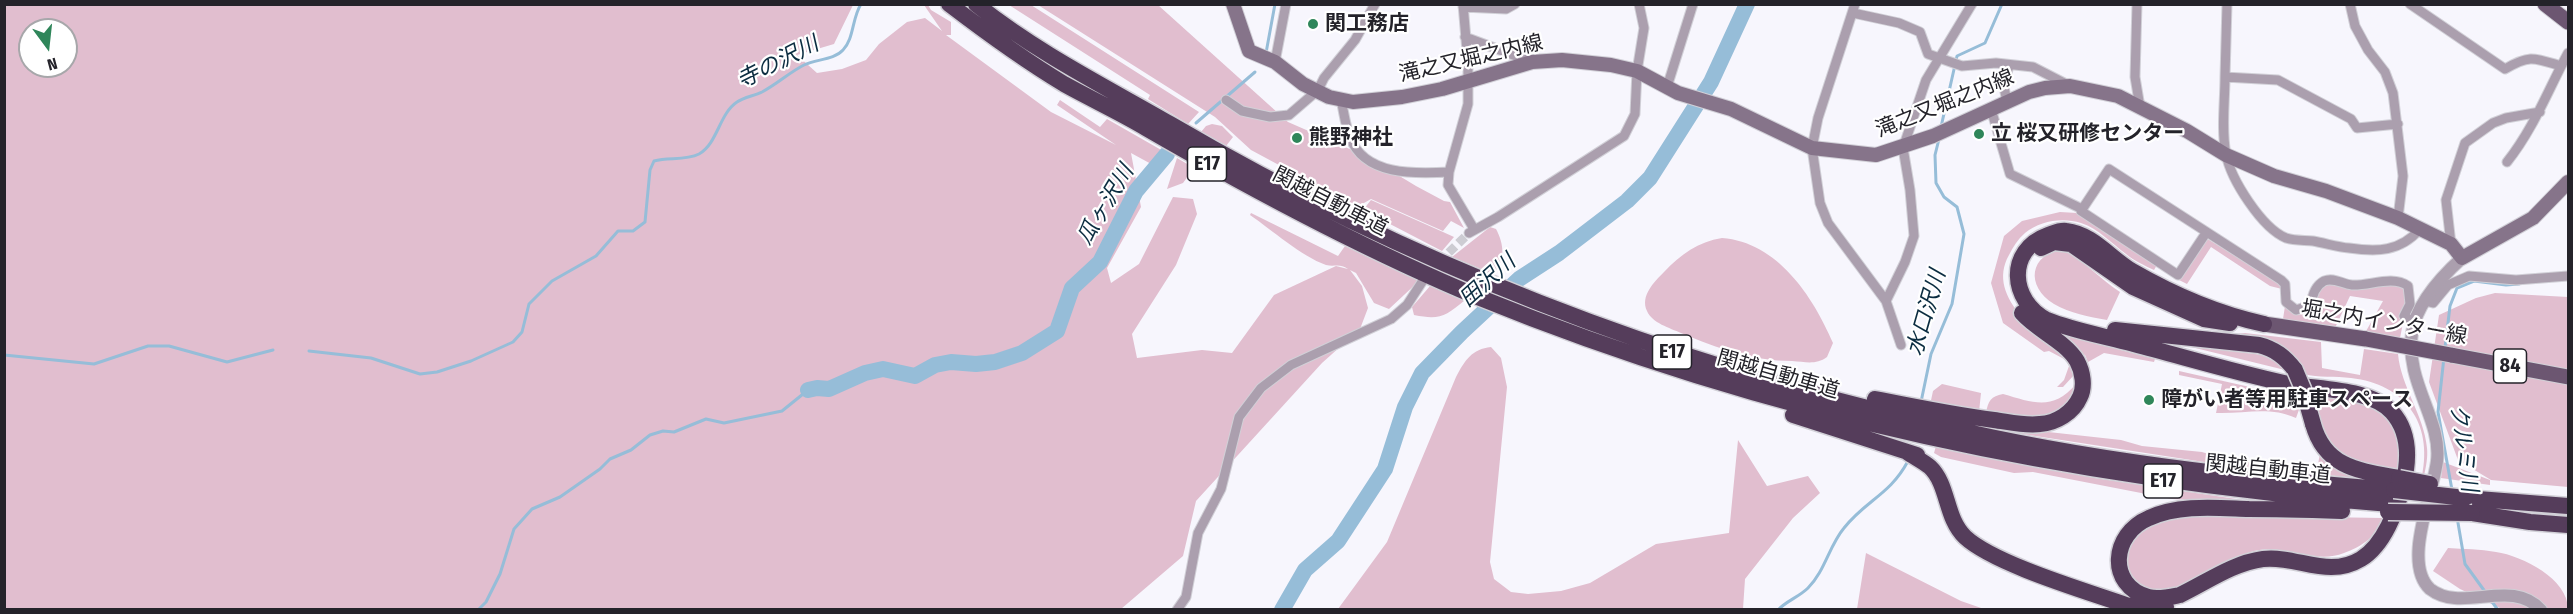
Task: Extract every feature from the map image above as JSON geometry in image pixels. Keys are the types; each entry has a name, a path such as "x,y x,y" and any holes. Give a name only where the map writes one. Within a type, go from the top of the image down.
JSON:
{"highway":[{"name":"関越自動車道","path":"949,4 1010,49 1061,81 1209,166 1366,246 1541,312 1701,377 1888,422 1944,427 2021,443 2166,466 2316,484 2393,496 2468,501 2530,522 2568,525"},
{"name":"関越自動車道","path":"976,4 1015,33 1077,72 1262,176 1416,252 1485,291"},
{"path":"2063,230 2036,241 2029,247 2020,262 2019,289 2026,304 2038,316 2057,324 2285,384 2372,399 2392,412 2399,422 2406,443 2407,465 2397,504 2377,544 2355,562 2330,568 2275,559 2258,560 2240,565 2180,595 2170,597 2150,597 2131,587 2120,568 2120,545 2131,529 2150,517 2169,512 2393,496 2468,501 2508,497 2568,504"},
{"path":"1888,422 1944,427 2039,424 2067,414 2080,398 2082,380 2077,362 2070,352 2024,314 2015,301 2010,281 2014,255 2023,244 2043,231 2063,230 2084,236 2142,276 2224,314 2264,324"},
{"path":"1888,422 1907,452 1931,463 1955,524 1965,538 2007,560 2140,608 2178,605 2253,569 2278,567 2321,576 2346,574 2362,568 2382,553 2406,503 2415,465 2416,449 2412,432 2401,409 2391,399 2373,389 2267,371 2050,312 2032,296 2027,271 2032,256 2038,250 2054,242 2071,244 2133,287 2192,314 2217,322 2264,324"},
{"name":"関越自動車道","path":"1541,312 1800,391 1837,392 1888,422"},
{"path":"2101,327 2269,347 2283,356 2295,370 2303,388 2315,435 2329,455 2356,469 2393,496"}],"main road":[{"name":"滝之又堀之内線","path":"1233,4 1249,51 1275,62 1303,84 1318,90 1329,98 1353,102 1402,98 1532,62 1562,60 1611,65 1637,71 1672,90 1724,107 1812,148 1876,155 1903,148 2007,102 2045,88 2070,86 2118,96 2187,130 2226,155 2274,176 2326,191 2398,218 2451,244 2462,258"},
{"path":"2546,4 2568,22"},
{"path":"2462,258 2533,218 2568,182"},
{"name":"堀之内インター線","path":"2264,324 2366,339 2568,376"}],"street":[{"path":"1275,62 1286,4"},
{"path":"1226,100 1242,111 1270,117 1290,115 1318,90 1324,78 1355,40 1375,4"},
{"path":"1515,4 1506,9 1463,6 1468,104 1449,172 1448,185 1471,231 1498,217 1624,136 1635,114 1637,71 1644,28 1639,4"},
{"path":"1672,90 1693,4"},
{"path":"1886,301 1905,262 1914,236 1903,148 1926,80 1972,4"},
{"path":"2137,4 2134,77 2140,107"},
{"path":"2227,4 2226,155 2245,196 2260,216 2278,234 2288,239 2365,250 2389,250 2407,243 2420,229"},
{"path":"2350,4 2361,36 2390,81 2403,176 2398,218"},
{"path":"2410,4 2505,69 2521,59 2533,57 2561,66"},
{"path":"1901,345 1886,301 1828,223 1820,203 1812,148 1818,118 1854,9 1920,32 1928,54 1939,58 1962,66 2033,67 2070,86"},
{"path":"1465,37 1532,62"},
{"path":"2507,162 2524,141 2568,53"},
{"path":"2007,102 2004,87 2009,65"},
{"path":"2225,77 2278,80 2351,119 2357,128 2397,124"},
{"path":"1341,100 1350,138 1372,164 1424,174 1449,172"},
{"path":"1991,109 2010,174 2082,209 2081,211 2178,275 2206,233"},
{"path":"2451,244 2446,200 2465,143 2499,120 2540,112"},
{"path":"2082,209 2109,169 2281,280 2285,284 2286,302 2296,310 2311,305 2314,290 2322,282 2328,280 2352,285 2395,282 2408,286 2410,304 2404,316 2414,322"},
{"path":"2462,258 2444,273 2414,322 2411,345 2413,370 2433,429 2437,449 2437,462 2421,536 2418,563 2421,576 2430,588 2442,597 2458,601 2515,595 2528,599 2541,609"},
{"path":"2425,301 2433,303 2448,285 2469,276 2516,280 2568,276"},
{"path":"1177,609 1186,597 1198,533 1221,489 1239,417 1261,388 1291,365 1391,319 1407,305 1422,282"}],"shaded area":[{"path":"4,5 853,5 834,44 797,55 817,73 842,69 866,60 879,44 907,22 925,18 942,31 924,5 928,5 931,10 951,22 951,35 946,35 1051,112 1116,145 1057,105 1060,100 1100,127 1107,119 1163,151 1153,165 1131,153 1141,207 1107,268 1111,283 1139,264 1173,197 1193,199 1197,214 1176,265 1132,334 1137,358 1202,350 1232,353 1274,295 1336,266 1348,269 1340,266 1326,265 1307,256 1250,215 1251,213 1338,256 1345,246 1419,281 1389,309 1374,303 1356,273 1350,270 1362,286 1368,308 1360,329 1322,363 1196,501 1183,556 1121,609 5,609"},
{"path":"1009,5 1031,5 1199,112 1188,124 1148,99 1150,95"},
{"path":"1038,5 1158,5 1288,122 1368,157 1416,186 1450,202 1464,228 1451,221 1443,231 1371,199 1357,207 1251,150 1215,117"},
{"path":"1212,124 1222,126 1233,137 1226,146 1201,132 1206,126"},
{"path":"1177,158 1194,168 1183,183 1167,189"},
{"path":"1371,200 1454,237 1442,251 1363,210"},
{"path":"2060,212 2077,213 2157,265 2154,270 2139,263 2094,229 2074,221 2059,220 2044,223 2031,229 2018,240 2003,271 2004,287 2021,316 2071,364 2074,375 2063,387 2057,387 2064,380 2069,366 2066,360 2049,351 2044,352 2003,323 1991,283 2004,236 2022,221"},
{"path":"1490,227 1496,229 1501,240 1502,252 1500,263 1493,274 1452,257"},
{"path":"1722,238 1760,249 1791,274 1815,307 1833,343 1827,357 1811,362 1749,356 1681,333 1662,325 1649,315 1645,300 1652,285 1660,276 1690,250 1705,242"},
{"path":"2206,238 2281,284 2282,289 2270,286 2211,247 2187,284 2179,280"},
{"path":"2064,249 2120,292 2107,320 2060,307 2038,289 2035,272 2038,264 2052,252"},
{"path":"2332,283 2402,285 2408,295 2399,318 2403,323 2400,338 2365,333 2383,301 2350,296 2335,328 2283,319 2285,306 2297,315 2303,314 2311,309 2320,289"},
{"path":"1430,286 1465,300 1441,316 1414,315 1412,307"},
{"path":"2495,293 2568,297 2568,487 2491,480 2458,460 2429,382 2439,315 2476,298"},
{"path":"2048,327 2155,359 2154,362 2104,353 2088,362 2085,355 2078,353"},
{"path":"2245,333 2321,342 2322,368 2360,375 2364,349 2398,354 2403,378 2425,436 2427,455 2424,476 2422,476 2423,439 2419,423 2411,409 2400,398 2386,388 2370,382 2302,373 2236,334"},
{"path":"2183,345 2263,355 2272,358 2285,370"},
{"path":"1491,347 1501,358 1507,387 1490,562 1494,579 1511,592 1528,594 1561,591 1590,583 1656,544 1729,533 1738,440 1767,486 1808,476 1820,493 1793,518 1745,579 1743,609 1338,609 1387,542 1459,371 1474,353"},
{"path":"2179,371 2263,390 2268,388 2296,393 2300,407 2296,418 2266,411 2216,413 2222,384 2179,375"},
{"path":"1942,384 1981,393 1979,412 1930,405 1933,391"},
{"path":"2076,384 2072,398 2067,404 2048,416 2027,419 1986,413 1991,400 1999,395 2042,403 2068,393"},
{"path":"2312,392 2372,405 2396,426 2402,473 2354,462 2326,442"},
{"path":"2003,427 2121,440 2142,446 2202,452 2224,459 2317,470 2320,453 2327,462 2356,478 2217,464 2003,431"},
{"path":"1936,446 2095,478 2270,504 2172,499 2033,472 2014,473 1941,457 1934,453"},
{"path":"2443,462 2490,480 2490,485 2441,478"},
{"path":"2197,515 2383,518 2378,530 2363,544 2333,556 2310,556 2265,549 2242,555 2178,587 2153,590 2135,581 2130,573 2126,555 2132,538 2153,524"},
{"path":"2448,548 2507,554 2531,564 2561,588 2568,609 2502,609 2460,589 2433,571"},
{"path":"1866,553 1961,601 1984,609 1857,609"}],"waterway":[{"name":"寺の沢川","path":"309,351 371,358 420,374 437,372 471,361 513,342 522,332 529,304 552,281 596,256 618,231 633,231 645,222 650,170 654,161 699,154 710,143 726,114 737,102 762,92 804,65 830,58 843,50 849,40 861,4"},
{"name":"瓜ヶ沢川","path":"1266,53 1275,4"},
{"name":"田沢川","path":"1282,610 1305,570 1338,541 1385,469 1405,407 1422,373 1519,279 1559,253 1627,201 1650,178 1711,82 1747,4"},
{"name":"水口沢川","path":"1941,127 1957,56 1985,43 2002,4"},
{"name":"瓜ヶ沢川","path":"1196,123 1255,72"},
{"name":"水口沢川","path":"1921,402 1931,354 1952,304 1964,234 1957,207 1944,197 1936,183 1935,155 1939,139"},
{"name":"瓜ヶ沢川","path":"808,390 829,389 865,373 883,369 915,376 935,365 951,362 976,364 995,362 1022,353 1057,331 1072,288 1100,262 1136,191 1167,154"},
{"name":"クルミ川","path":"2445,348 2450,306 2457,288 2474,281 2506,285 2519,284"},
{"path":"4,355 94,364 148,346 169,346 227,362 273,350"},
{"name":"クルミ川","path":"2444,357 2438,412 2452,490"},
{"path":"478,610 486,602 500,574 514,529 532,509 560,497 600,469 610,459 631,450 650,435 663,431 674,432 706,419 724,423 782,411 808,390"},
{"name":"水口沢川","path":"1778,610 1808,588 1819,574 1844,528 1852,518 1894,482 1908,461"},
{"name":"クルミ川","path":"2457,517 2465,564 2486,593"},
{"name":"クルミ川","path":"2490,599 2498,610"}],"tunnel":[{"path":"1439,262 1469,233"}],"place":[{"name":"関工務店","path":"1313,24"},
{"name":"立 桜又研修センター","path":"1979,134"},
{"name":"熊野神社","path":"1297,138"},
{"name":"障がい者等用駐車スペース","path":"2149,400"}]}
